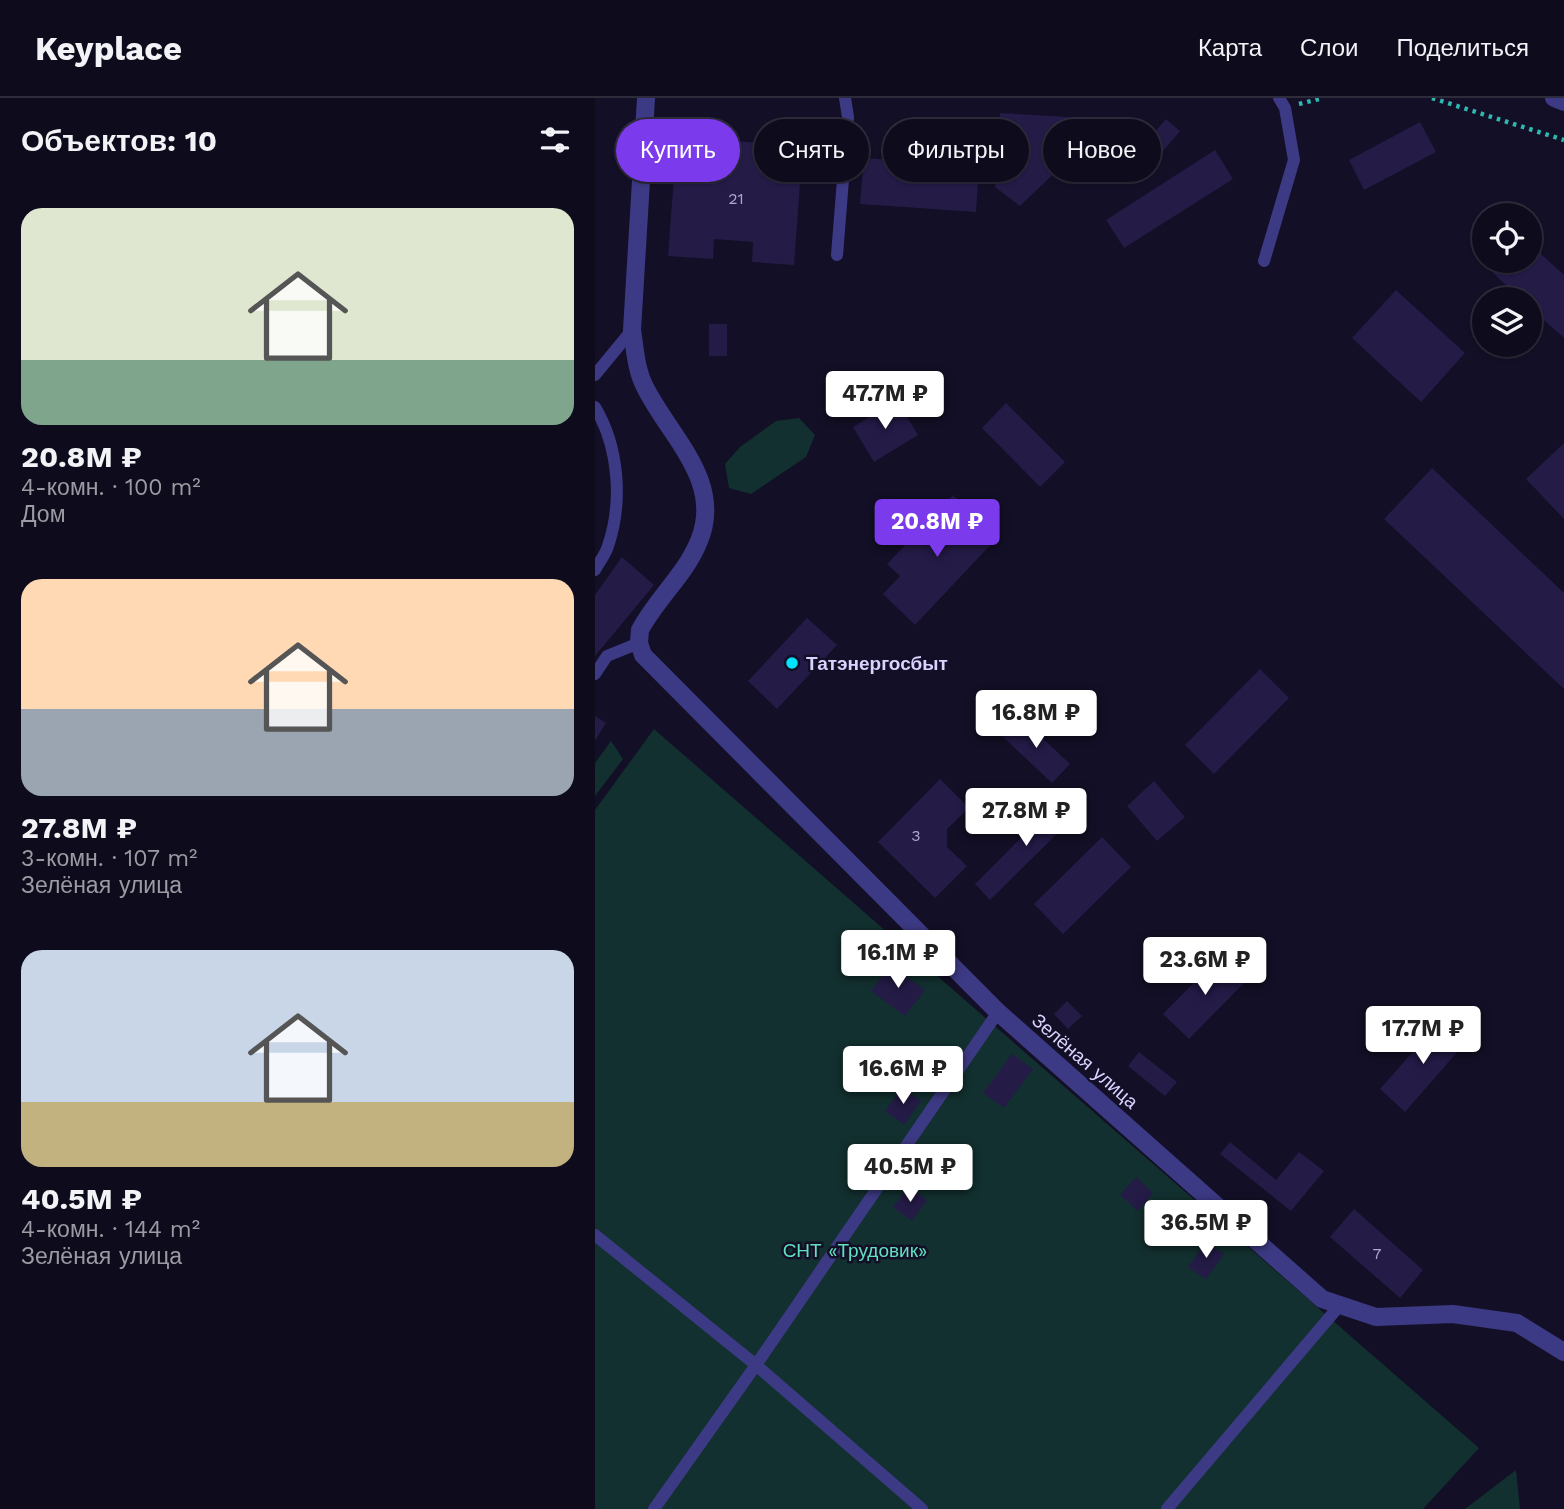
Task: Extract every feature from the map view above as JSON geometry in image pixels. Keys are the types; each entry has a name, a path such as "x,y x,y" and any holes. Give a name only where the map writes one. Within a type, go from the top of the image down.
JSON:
{"street":[{"path":"639,643 640,630 647,616 687,561 699,541 705,523 705,497 699,474 644,386 636,360 632,330 646,98"},
{"path":"1554,98 1564,102"},
{"name":"Зелёная улица","path":"639,643 650,664 998,1012 1322,1298 1376,1317 1453,1314 1517,1323 1564,1352"}],"lane":[{"path":"837,255 848,117 845,98"},
{"path":"1264,261 1294,160 1285,108 1279,98"},
{"path":"595,375 632,330"},
{"path":"595,407 604,422 611,445 617,505 608,548 595,570"},
{"path":"595,674 607,656 639,643"},
{"path":"654,1509 998,1012"},
{"path":"595,1235 756,1365 922,1509"},
{"path":"1167,1509 1340,1305"}],"path":[{"path":"1432,98 1564,140"}],"green space":[{"path":"799,418 815,435 806,457 751,494 729,488 725,464 740,447 776,421"},
{"name":"СНТ «Трудовик»","path":"654,729 1479,1448 1423,1509 595,1509 595,810"},
{"path":"611,741 623,759 595,796 595,763"},
{"path":"1516,1470 1520,1509 1465,1509"}],"building":[{"path":"1000,113 1086,118 1043,119 1043,182 1045,182 1020,206 995,187 995,182 1029,182 1029,119 1000,119"},
{"path":"1166,119 1180,131 1161,153 1161,125"},
{"path":"1420,122 1436,152 1364,190 1349,160"},
{"path":"740,142 754,142 754,182 800,182 794,265 752,262 753,242 714,239 713,259 668,256 674,182 740,182"},
{"path":"1215,150 1233,179 1124,248 1106,220"},
{"path":"869,158 883,159 883,182 978,182 976,212 860,204 862,182 869,182"},
{"path":"1542,255 1564,275 1564,338 1542,319 1542,287 1508,287 1493,273 1542,273"},
{"path":"1396,290 1465,353 1421,402 1352,338"},
{"path":"709,324 727,324 727,356 709,356"},
{"path":"897,400 918,435 874,462 853,427"},
{"path":"1006,403 1065,462 1040,487 982,428"},
{"path":"1564,443 1564,519 1526,479"},
{"path":"1432,468 1564,593 1564,689 1384,519"},
{"path":"953,495 998,537 915,625 883,594 900,576 887,564"},
{"path":"622,557 654,585 595,656 595,595"},
{"name":"Татэнергосбыт","path":"807,618 837,645 777,709 748,681"},
{"path":"1260,669 1289,698 1214,774 1185,745"},
{"path":"595,716 606,723 595,741"},
{"path":"1020,717 1070,764 1052,783 1002,736"},
{"path":"940,779 969,808 947,829 947,847 967,866 935,898 878,842"},
{"path":"1154,781 1185,817 1157,841 1127,806"},
{"path":"1062,797 1078,813 990,900 975,884"},
{"path":"1102,837 1131,867 1063,934 1034,904"},
{"path":"1221,955 1247,980 1189,1039 1163,1014"},
{"path":"890,965 925,990 905,1016 871,991"},
{"path":"1067,1001 1082,1016 1068,1029 1054,1014"},
{"path":"1441,1020 1466,1042 1405,1112 1380,1089"},
{"path":"1139,1052 1177,1082 1165,1096 1128,1066"},
{"path":"1012,1054 1033,1069 1004,1108 983,1093"},
{"path":"903,1087 921,1101 904,1125 885,1111"},
{"path":"1230,1142 1276,1180 1299,1152 1324,1171 1291,1211 1220,1154"},
{"path":"1136,1177 1153,1193 1138,1211 1120,1195"},
{"path":"908,1187 927,1200 912,1221 893,1207"},
{"path":"1354,1209 1423,1270 1400,1298 1330,1237"},
{"path":"1206,1242 1224,1254 1206,1279 1188,1267"}],"place":[{"name":"Татэнергосбыт","path":"792,663"}]}
